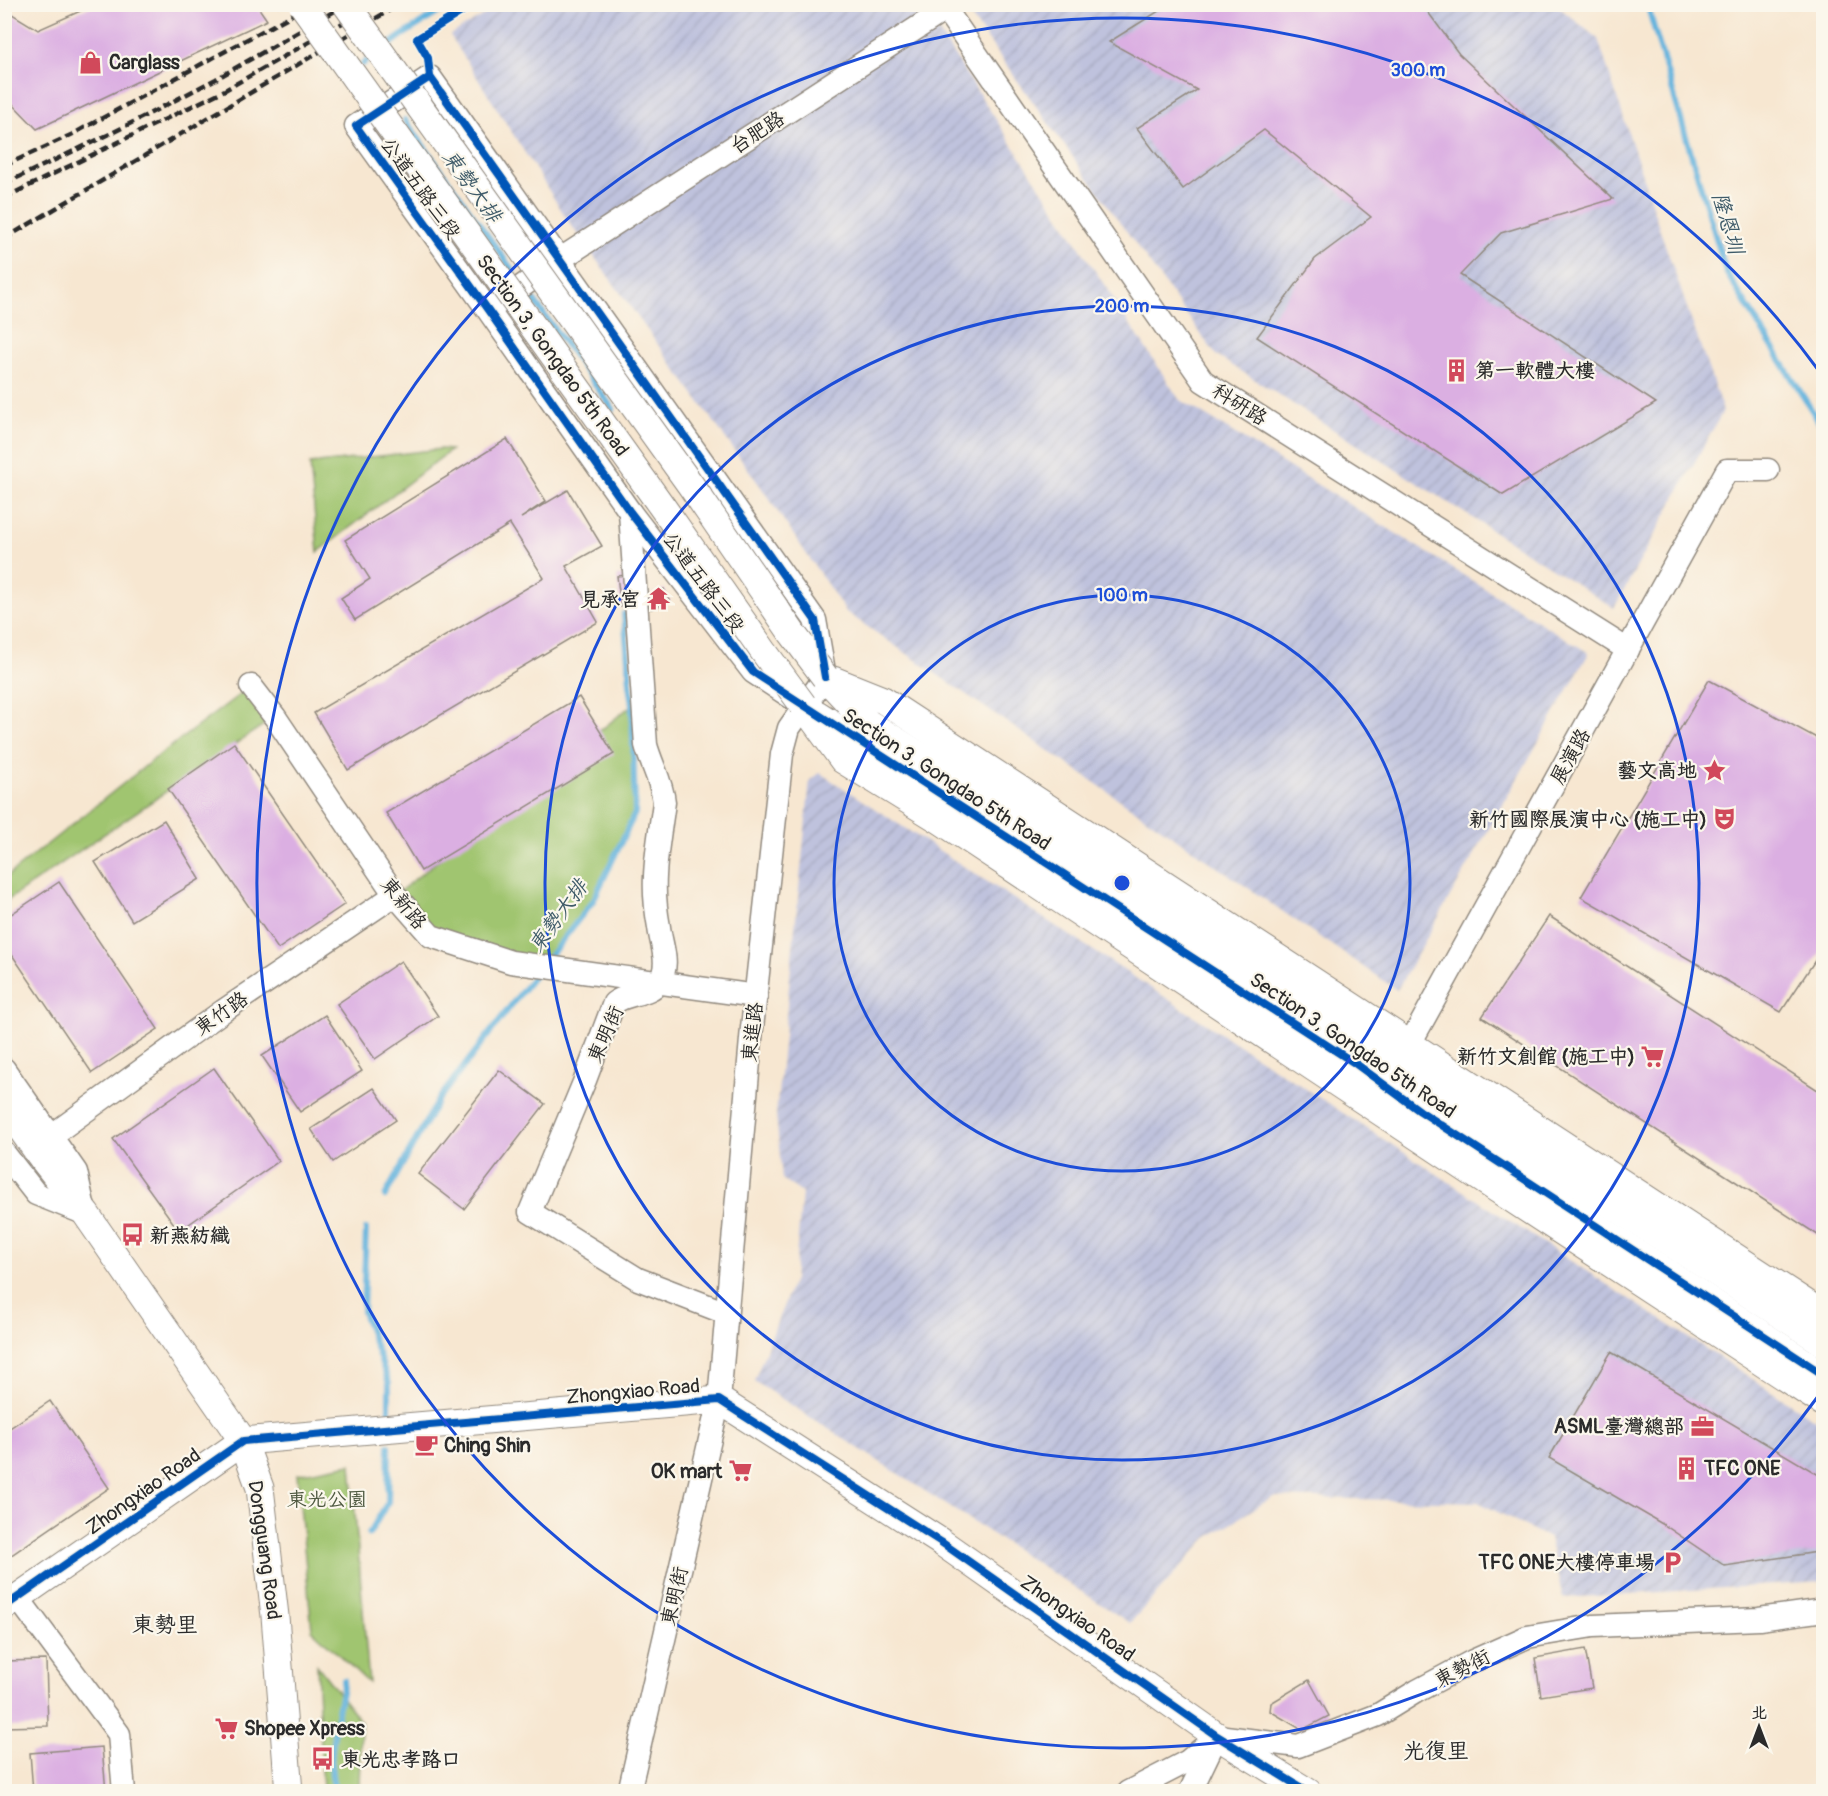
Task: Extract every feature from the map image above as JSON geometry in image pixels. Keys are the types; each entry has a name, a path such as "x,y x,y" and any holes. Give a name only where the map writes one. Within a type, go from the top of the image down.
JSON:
{"street":[{"name":"Section 3, Gongdao 5th Road","path":"302,4 803,705 1346,1058 1460,1106 1824,1342"},
{"name":"Section 3, Gongdao 5th Road","path":"346,4 692,487 792,633 825,677 868,723 1152,901 1370,1042 1392,1076 1420,1112 1824,1375"},
{"name":"台肥路","path":"488,310 559,260 950,7"},
{"name":"科研路","path":"950,7 1203,381 1628,650"},
{"name":"公道五路三段","path":"803,705 753,672 630,512 356,126 430,77 815,620 825,677"},
{"name":"展演路","path":"1392,1076 1727,470 1768,470"},
{"path":"630,512 646,745 663,790 664,802 655,877 660,940 666,957 665,969 659,983"},
{"name":"東進路","path":"719,1400 752,1028 782,754 789,728 803,705 825,677"},
{"name":"東新路","path":"251,686 275,717 395,895 431,936 511,962 756,996"},
{"name":"東竹路","path":"51,1136 223,1011 395,895"},
{"name":"東明街","path":"659,983 614,1003 585,1080 530,1212 638,1279 726,1313"},
{"name":"Dongguang Road","path":"4,1069 76,1172 86,1214 243,1441 260,1488 275,1616 289,1791"},
{"name":"Section 3, Gongdao 5th Road","path":"1392,1076 1824,1316"},
{"name":"Section 3, Gongdao 5th Road","path":"1392,1076 1824,1403"},
{"path":"4,1106 86,1214"},
{"path":"4,1153 36,1194 86,1214"},
{"name":"東明街","path":"629,1791 719,1400"},
{"name":"Zhongxiao Road","path":"11,1602 243,1441 719,1400 941,1542 1217,1736 1308,1791"},
{"path":"11,1602 119,1734 124,1791"},
{"name":"東勢街","path":"1217,1736 1298,1746 1378,1715 1473,1660 1527,1637 1593,1626 1759,1619 1824,1610"},
{"path":"1128,1791 1188,1761 1217,1736"},
{"path":"1190,1791 1217,1736"}],"shaded area":[{"path":"986,4 1555,4 1598,39 1660,230 1723,411 1614,608 1216,355 970,15"},
{"path":"501,5 921,5 1179,399 1589,653 1397,990 846,612 761,487 569,222 450,35"},
{"path":"820,773 1823,1425 1823,1582 1563,1598 1549,1538 1478,1502 1273,1497 1207,1538 1130,1623 754,1381 794,1279 802,1193 782,1179 776,1114 810,780"}],"green space":[{"path":"441,449 451,450 318,552 310,464"},
{"path":"251,686 275,717 5,902 5,878 154,759"},
{"path":"632,705 635,813 593,901 542,965 431,936 395,895"},
{"name":"東光公園","path":"351,1464 369,1683 312,1630 297,1474"},
{"path":"317,1665 361,1722 359,1787 323,1791"}],"building":[{"name":"Carglass","path":"96,4 256,4 267,20 37,129 4,95 4,9 38,30"},
{"path":"1170,4 1422,4 1459,54 1613,199 1501,233 1460,275 1656,403 1503,495 1257,337 1315,259 1371,217 1264,130 1183,189 1137,128 1197,90 1109,42"},
{"path":"507,439 546,501 521,518 568,490 602,546 566,566 598,622 348,770 314,713 544,578 510,524 355,620 341,598 370,579 345,540"},
{"path":"628,575 631,606 621,607 617,576"},
{"name":"見承宮","path":"664,589 670,601 651,609 645,598"},
{"name":"新竹國際展演中心 (施工中)","path":"1709,680 1824,742 1824,947 1781,1012 1581,897"},
{"path":"579,697 614,754 421,871 386,813"},
{"path":"234,743 345,904 278,949 168,789"},
{"path":"164,820 200,879 132,921 95,862"},
{"path":"59,882 158,1029 92,1073 4,943 4,919"},
{"name":"新竹文創館 (施工中)","path":"1549,916 1824,1094 1824,1239 1482,1017"},
{"path":"401,961 438,1016 375,1059 337,1004"},
{"path":"325,1015 362,1071 300,1112 262,1056"},
{"path":"214,1068 279,1161 179,1231 113,1139"},
{"path":"499,1070 545,1104 464,1209 418,1174"},
{"path":"374,1088 396,1120 333,1162 311,1129"},
{"name":"TFC ONE","path":"1611,1352 1824,1478 1824,1551 1725,1566 1664,1525 1549,1458"},
{"path":"50,1401 109,1488 4,1560 4,1432"},
{"path":"1585,1649 1592,1688 1541,1696 1535,1658"},
{"path":"46,1660 48,1726 4,1727 4,1661"},
{"path":"1309,1680 1329,1716 1302,1730 1270,1711 1271,1703"},
{"path":"102,1747 106,1792 33,1792 30,1753"}],"waterway":[{"name":"隆恩圳","path":"385,48 452,4"},
{"name":"隆恩圳","path":"1647,4 1726,272 1824,430"},
{"name":"隆恩圳","path":"363,64 374,55"},
{"name":"東勢大排","path":"405,120 513,271"},
{"name":"東勢大排","path":"532,298 613,409"},
{"name":"東勢大排","path":"546,961 593,901 635,813 632,705 624,614"},
{"name":"東勢大排","path":"385,1196 438,1100 537,972"},
{"name":"東勢大排","path":"366,1229 363,1312 389,1383 389,1412"},
{"name":"東勢大排","path":"369,1534 388,1502 389,1446"},
{"name":"東勢大排","path":"336,1792 331,1767 332,1752 344,1680"}],"railway":[{"path":"4,166 73,134 312,4"},
{"path":"4,184 112,133 216,79 347,4"},
{"path":"4,198 225,90 376,4"},
{"path":"4,239 400,4"}],"cycle path":[{"path":"474,4 417,39 428,58 430,77 815,620 825,677"},
{"path":"430,77 356,126 630,512 753,672 1356,1064 1420,1111 1824,1375"},
{"path":"4,1607 243,1441 719,1400 941,1542 1217,1736 1308,1792"}],"place":[{"name":"Carglass","path":"91,62"},
{"name":"第一軟體大樓","path":"1457,370"},
{"name":"見承宮","path":"658,599"},
{"name":"藝文高地","path":"1715,770"},
{"name":"新竹國際展演中心 (施工中)","path":"1725,819"},
{"name":"新竹文創館 (施工中)","path":"1653,1056"},
{"name":"新燕紡織","path":"132,1235"},
{"name":"ASML臺灣總部","path":"1702,1426"},
{"name":"Ching Shin","path":"426,1445"},
{"name":"TFC ONE","path":"1686,1468"},
{"name":"OK mart","path":"740,1471"},
{"name":"TFC ONE大樓停車場","path":"1673,1562"},
{"name":"Shopee Xpress","path":"226,1728"},
{"name":"東光忠孝路口","path":"323,1759"}],"district":[{"name":"東勢里","path":"165,1624"},
{"name":"光復里","path":"1436,1750"}]}
